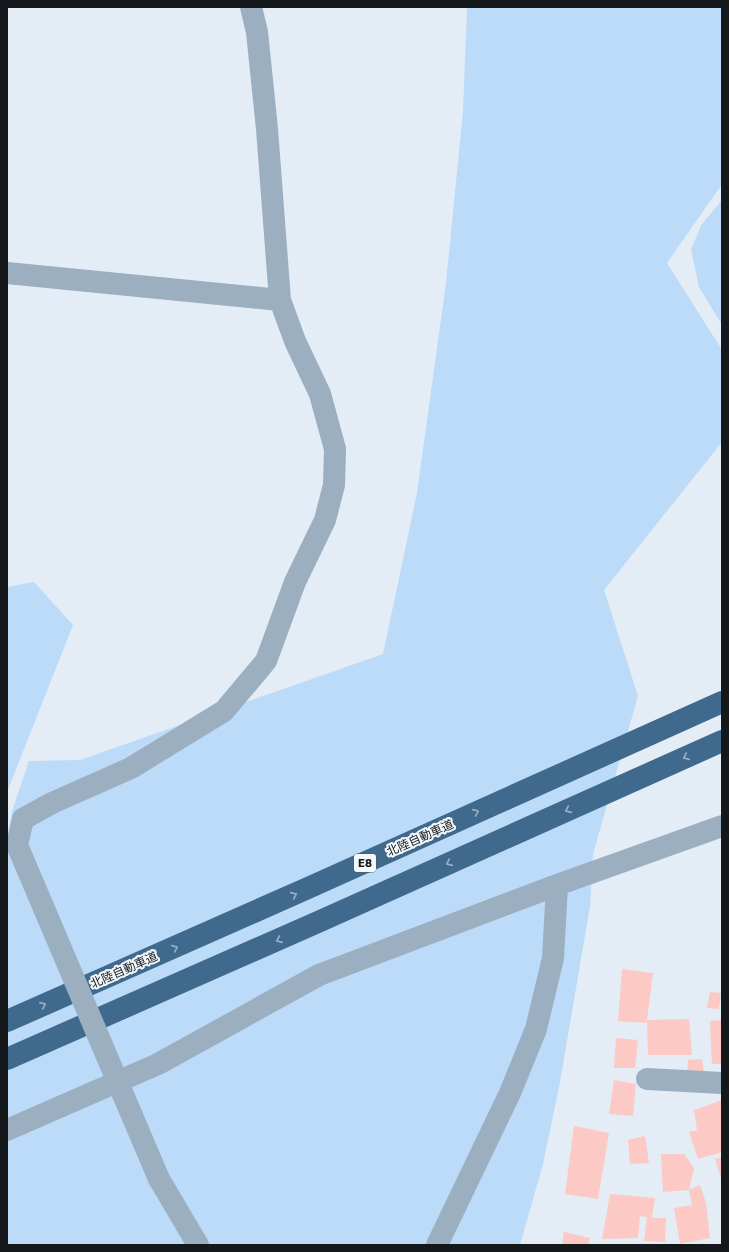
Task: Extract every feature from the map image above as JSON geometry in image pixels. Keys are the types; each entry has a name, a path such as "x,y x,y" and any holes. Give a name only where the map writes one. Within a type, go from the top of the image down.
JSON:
{"highway":[{"name":"北陸自動車道","path":"7,1021 301,892 722,702"},
{"path":"7,1059 722,742"}],"street":[{"path":"198,1245 159,1179 17,845 23,819 52,803 131,768 224,711 266,661 295,582 325,520 334,485 335,449 320,394 295,341 280,300 267,129 256,32 251,7"},
{"path":"7,273 280,300"},
{"path":"7,1130 158,1064 318,975 557,885 722,826"},
{"path":"437,1245 510,1093 536,1029 553,958 557,885"},
{"path":"647,1079 722,1083"}],"shaded area":[{"path":"467,7 722,7 722,184 667,263 722,350 722,442 604,590 638,696 593,854 590,906 560,1082 543,1164 520,1245 7,1245 7,839 12,811 29,761 80,760 383,654 417,493 446,283 463,112"},
{"path":"722,200 722,325 699,287 691,249 702,224"},
{"path":"34,582 73,625 7,792 7,587"}],"building":[{"path":"622,969 653,973 646,1023 618,1021"},
{"path":"710,992 721,993 719,1009 707,1008"},
{"path":"689,1019 692,1055 648,1055 647,1020"},
{"path":"722,1020 722,1064 712,1064 710,1021"},
{"path":"616,1038 638,1040 635,1068 614,1068"},
{"path":"702,1059 704,1072 687,1072 688,1060"},
{"path":"614,1080 636,1084 633,1116 609,1114"},
{"path":"722,1100 722,1152 698,1159 689,1132 697,1130 694,1110"},
{"path":"574,1126 609,1133 598,1199 565,1194"},
{"path":"645,1136 649,1163 630,1164 628,1140"},
{"path":"661,1154 684,1154 694,1168 689,1190 663,1192"},
{"path":"722,1157 722,1181 715,1159"},
{"path":"700,1185 706,1203 710,1238 680,1244 674,1208 692,1205 689,1190"},
{"path":"610,1194 655,1198 652,1218 666,1218 665,1242 644,1241 647,1217 640,1216 638,1238 602,1239"},
{"path":"564,1232 590,1238 588,1245 562,1245"}]}
